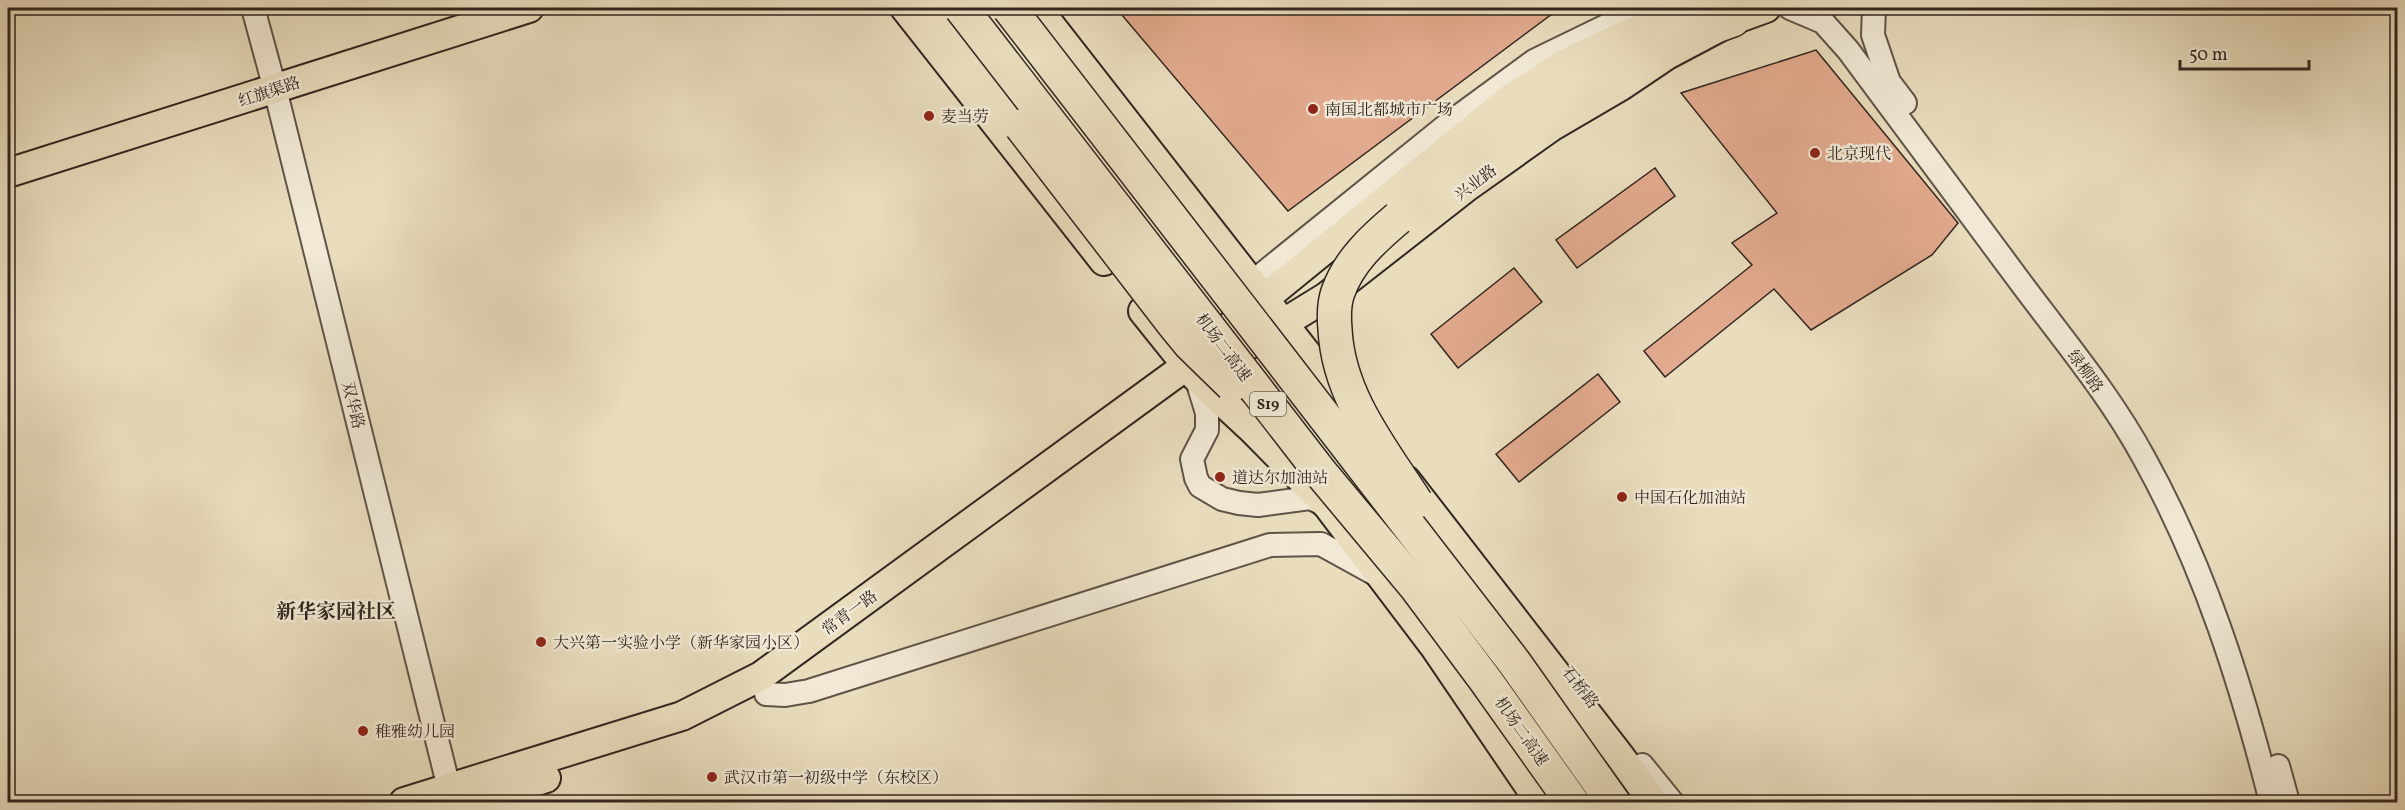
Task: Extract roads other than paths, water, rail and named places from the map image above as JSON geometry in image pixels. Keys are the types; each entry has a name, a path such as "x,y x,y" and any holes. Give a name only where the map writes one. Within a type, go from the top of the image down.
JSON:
{"highway":[{"path":"929,8 1190,344 1321,473"},
{"name":"机场二高速","path":"961,8 1321,473 1416,587 1572,802"},
{"name":"机场二高速","path":"1008,8 1514,662 1613,802"},
{"path":"1514,662 1366,425 1345,385 1336,353 1334,320 1337,294 1350,267 1371,241 1551,102 1640,53 1733,20"}],"main road":[{"name":"红旗渠路","path":"8,173 529,8"},
{"path":"905,8 1191,372 1252,429 1328,506 1434,646 1540,802"},
{"path":"1037,8 1619,755 1653,802"},
{"path":"1191,372 1256,292 1512,97 1566,63 1692,8"},
{"name":"兴业路","path":"1191,372 1284,325 1326,297 1468,186 1551,127 1622,86 1667,56 1733,20 1766,8"},
{"name":"常青一路","path":"474,802 686,729 766,694 1191,372"},
{"name":"常青一路","path":"404,802 452,795 682,716 761,676 1191,372"}],"street":[{"name":"双华路","path":"253,8 452,795"},
{"path":"1256,292 1448,124 1534,61 1643,8"},
{"name":"绿柳路","path":"1790,8 1822,22 1848,50 2099,387 2144,457 2184,536 2214,612 2251,722 2271,802"},
{"name":"绿柳路","path":"1874,8 1873,35 1889,82 2124,398 2189,518 2226,597 2266,721 2288,802"},
{"path":"1191,372 1207,413 1207,430 1192,459 1200,486 1222,499 1239,503 1258,505 1310,498 1328,506"},
{"name":"常青一路","path":"766,694 785,695 809,691 1270,545 1321,544 1382,578"},
{"name":"石桥路","path":"1482,579 1504,593 1672,802"}],"place":[{"name":"南国北都城市广场","path":"1313,109"},
{"name":"麦当劳","path":"929,116"},
{"name":"北京现代","path":"1815,153"},
{"name":"道达尔加油站","path":"1220,477"},
{"name":"中国石化加油站","path":"1622,497"},
{"name":"大兴第一实验小学（新华家园小区）","path":"541,642"},
{"name":"稚雅幼儿园","path":"363,731"},
{"name":"武汉市第一初级中学（东校区）","path":"712,777"}],"district":[{"name":"新华家园社区","path":"336,611"}]}
